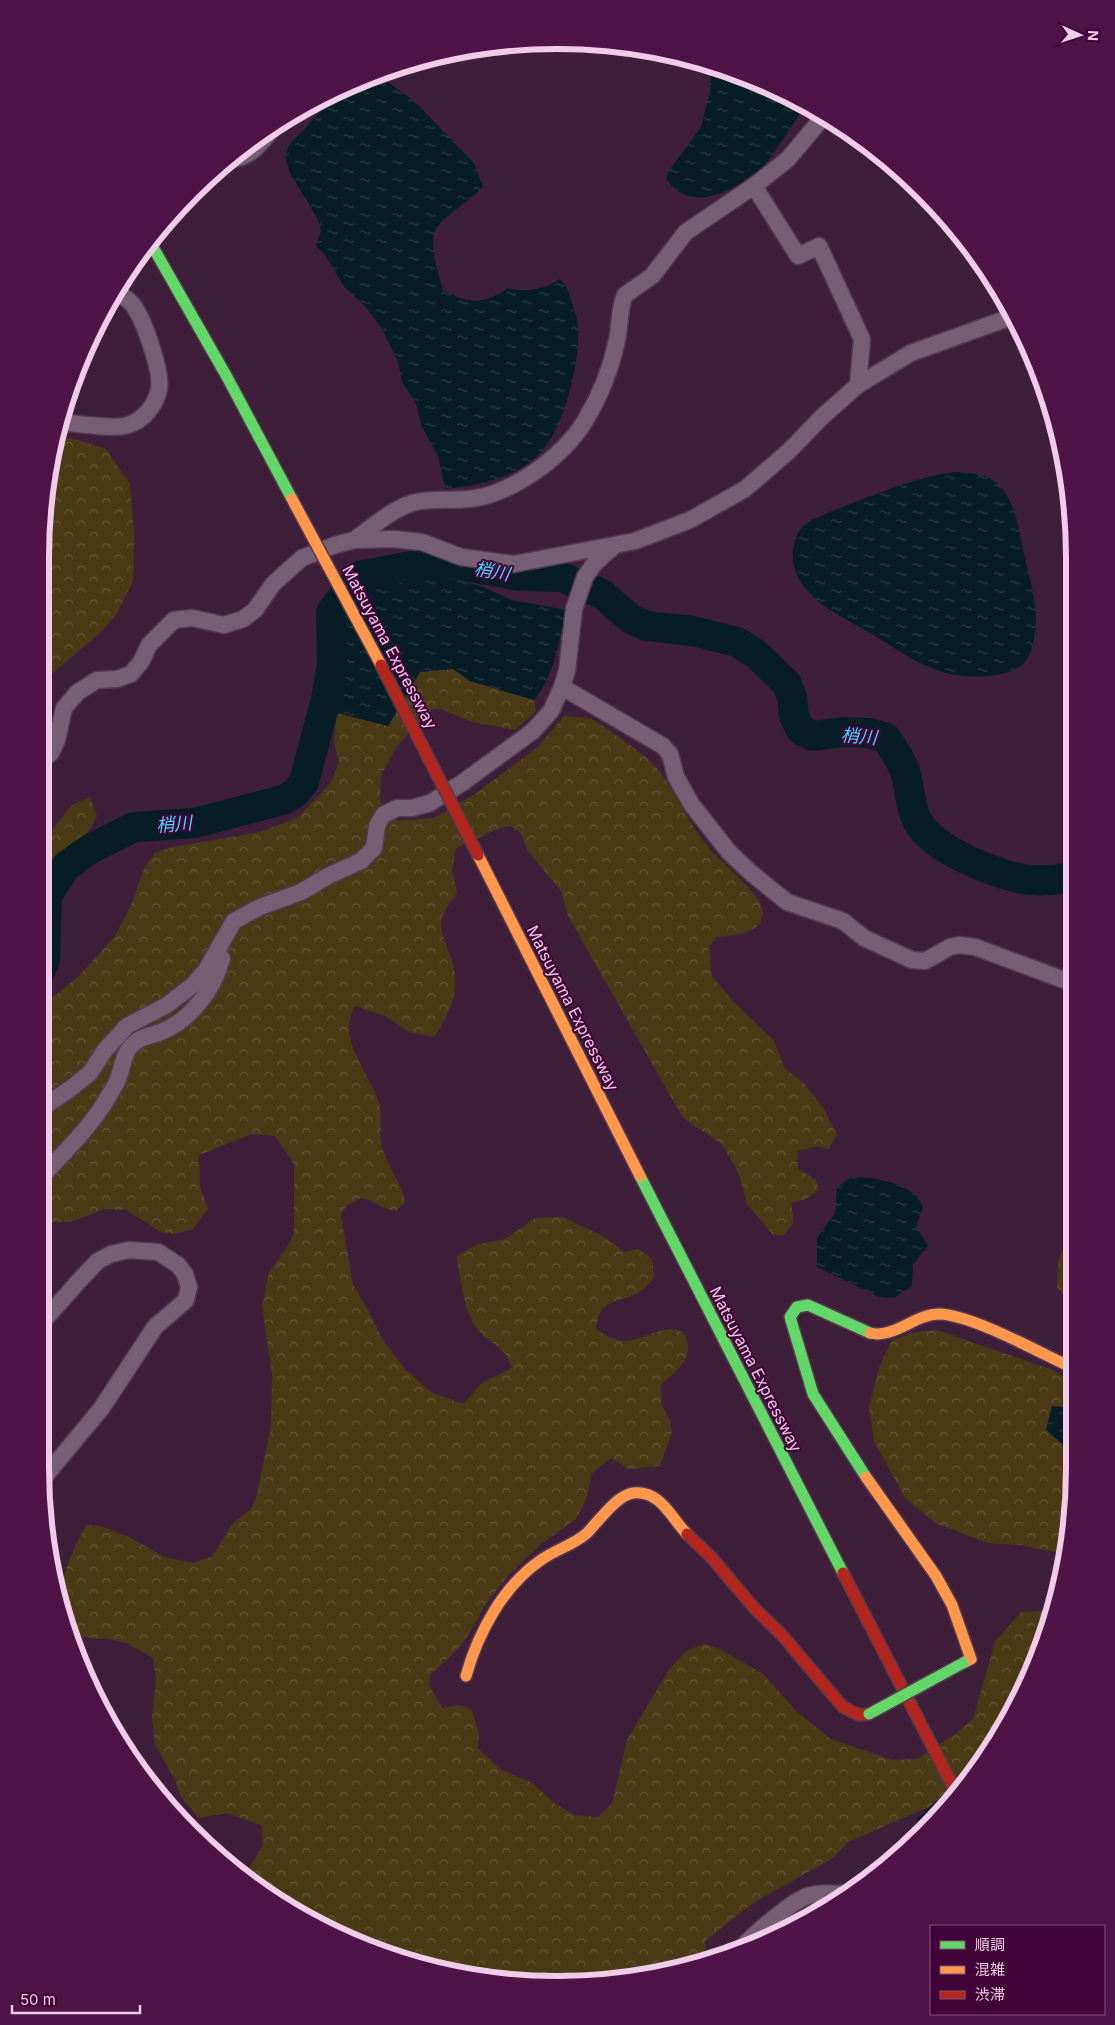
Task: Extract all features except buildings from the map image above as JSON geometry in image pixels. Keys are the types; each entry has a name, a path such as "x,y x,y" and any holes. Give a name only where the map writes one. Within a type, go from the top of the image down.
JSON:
{"main road":[{"name":"Matsuyama Expressway","path":"154,248 227,377 421,740 953,1787"},
{"path":"466,1676 474,1652 504,1597 541,1560 581,1537 623,1497 632,1493 660,1500 682,1529 711,1557 755,1609 781,1634 843,1706 859,1716 869,1714 971,1659 952,1605 936,1576 884,1505 813,1394 790,1317 797,1307 808,1306 873,1334 891,1331 924,1316 946,1315 979,1326 1066,1364"}],"street":[{"path":"354,540 398,510 411,504 471,499 491,495 512,486 527,478 565,447 585,420 609,371 625,296 652,276 686,232 754,186 788,160 819,121"},
{"path":"754,186 798,256 819,246 862,339 858,385"},
{"path":"67,423 127,426 143,418 154,403 159,388 158,373 144,327 134,306 122,294"},
{"path":"49,755 57,740 64,708 78,692 97,680 117,679 131,674 141,662 149,644 174,620 192,618 224,625 243,619 255,610 273,584 302,558 354,540 393,539 422,542 461,557 502,564 514,564 613,547 635,541 690,520 745,489 789,452 823,416 858,385 911,353 1007,319"},
{"path":"49,1102 90,1073 105,1050 126,1026 167,1006 193,985 206,970 234,922 260,907 301,892 328,876 362,860 374,848 377,826 383,815 397,808 412,808 430,803 462,783 533,731 550,711 562,688 567,671 574,609 580,590 594,564 613,547"},
{"path":"562,688 663,746 670,754 676,777 692,805 729,852 750,872 788,902 843,921 864,938 912,960 925,961 950,947 959,945 975,947 1066,982"},
{"path":"49,1169 88,1128 118,1080 125,1055 132,1045 146,1035 161,1032 182,1019 202,1000 214,980 222,959 223,940"},
{"path":"49,1314 98,1261 111,1254 129,1250 158,1252 178,1265 185,1274 189,1287 186,1300 155,1327 101,1409 49,1471"},
{"path":"749,1939 803,1898 819,1894 835,1894"}],"green space":[{"path":"63,438 79,440 106,449 130,484 134,534 133,581 116,615 101,632 49,676 50,524 53,491"},
{"path":"453,669 470,681 534,700 536,711 515,730 473,722 440,709 432,709 397,746 381,776 380,801 398,821 434,818 475,794 538,747 564,716 591,719 630,745 659,771 674,792 700,837 750,889 762,907 761,921 752,930 737,935 716,937 709,948 712,976 732,1000 774,1041 785,1069 802,1081 824,1109 837,1135 829,1149 817,1146 797,1151 798,1169 816,1180 819,1190 806,1199 791,1203 794,1222 783,1236 773,1235 747,1204 739,1174 722,1144 683,1118 568,916 561,891 527,850 521,833 510,826 500,828 456,848 452,871 457,892 442,919 442,932 454,968 455,987 451,1005 439,1030 434,1037 409,1032 385,1016 355,1006 350,1019 349,1031 352,1044 380,1107 381,1141 384,1154 400,1187 405,1203 396,1211 361,1198 346,1206 341,1215 353,1285 383,1340 405,1369 431,1392 463,1404 482,1383 512,1368 505,1354 484,1336 474,1324 466,1306 457,1256 476,1245 505,1239 535,1218 562,1217 605,1237 624,1252 639,1249 652,1259 654,1277 650,1282 644,1289 635,1294 606,1305 598,1318 596,1329 613,1338 625,1341 659,1331 677,1330 683,1333 688,1348 687,1355 681,1366 661,1385 661,1404 670,1420 672,1432 660,1466 629,1469 611,1458 591,1474 587,1498 576,1519 541,1544 506,1578 485,1605 471,1631 458,1649 430,1675 429,1685 442,1708 460,1705 472,1710 479,1736 477,1748 502,1770 532,1783 555,1804 575,1815 598,1817 612,1804 627,1740 668,1671 686,1651 704,1644 720,1649 763,1674 798,1713 831,1739 892,1760 917,1759 954,1735 973,1719 995,1642 1021,1612 1045,1611 1028,1662 998,1722 981,1750 961,1777 931,1806 848,1842 833,1858 753,1903 706,1940 704,1954 624,1972 558,1976 524,1975 491,1972 426,1959 363,1938 332,1924 275,1891 247,1870 263,1846 261,1825 227,1813 199,1818 180,1796 175,1779 155,1745 152,1718 156,1679 153,1658 122,1642 87,1638 77,1634 63,1584 68,1565 86,1525 101,1526 131,1538 164,1557 193,1563 213,1556 232,1524 251,1509 256,1498 271,1427 272,1375 262,1306 269,1272 286,1249 294,1233 294,1164 275,1136 252,1134 199,1155 200,1187 208,1209 193,1229 175,1234 161,1232 126,1210 105,1209 70,1222 49,1222 49,1203 53,1187 49,1185 49,1000 79,976 115,936 132,903 144,868 155,853 172,847 260,832 297,818 330,784 339,763 334,741 337,713 388,726 420,672"},
{"path":"90,797 97,816 75,849 49,875 49,834 71,806"},
{"path":"1066,1247 1066,1296 1057,1288 1059,1262"},
{"path":"937,1330 1050,1369 1066,1378 1066,1408 1052,1407 1046,1430 1066,1447 1065,1501 1059,1553 1020,1545 988,1543 935,1523 905,1498 874,1441 869,1407 879,1368 892,1340 916,1332"}],"water":[{"path":"711,73 752,87 802,111 762,168 725,191 715,195 694,197 674,188 666,179 668,172 701,127 710,91"},
{"path":"378,82 389,83 414,101 474,163 483,187 445,219 436,229 434,235 434,250 443,290 461,298 476,301 499,294 508,288 521,290 535,289 560,279 568,290 578,325 578,340 577,357 563,413 547,445 527,464 506,476 469,486 445,489 438,456 422,427 416,404 402,382 398,362 382,329 364,305 344,287 325,255 316,246 321,231 317,218 290,173 285,156 289,145 332,101 363,87"},
{"path":"955,472 986,477 1002,488 1012,505 1032,587 1036,621 1030,652 1026,661 1019,668 997,675 972,677 948,674 912,659 818,601 807,591 799,579 794,566 793,550 795,539 803,526 812,520 831,511 905,484"},
{"path":"411,576 438,576 481,586 512,600 566,610 559,645 551,669 541,691 534,700 470,681 453,669 420,672 388,726 337,713 343,663 342,626 361,591"},
{"path":"852,1177 893,1183 915,1195 923,1207 916,1227 928,1245 913,1265 912,1286 894,1298 879,1297 817,1267 817,1238 835,1213 837,1187"},
{"path":"1052,1406 1066,1407 1066,1447 1046,1430"},
{"path":"957,1782 921,1823 917,1819"}],"waterway":[{"name":"梢川","path":"49,893 66,866 90,849 134,827 195,823 286,799 296,792 304,782 326,699 332,665 331,612 359,576 437,561 519,576 562,577 602,594 631,619 647,626 693,631 737,642 756,654 787,684 792,697 794,716 801,730 813,736 843,732 868,733 886,738 898,756 904,770 917,820 924,831 936,841 967,860 1017,878 1046,880 1066,877"}],"traffic: fast":[{"path":"154,248 227,377 292,499"},
{"path":"640,1176 843,1573"},
{"path":"866,1477 813,1394 790,1317 797,1307 808,1305 870,1333"},
{"path":"869,1714 963,1663"}],"traffic: slow":[{"path":"292,499 381,665"},
{"path":"478,855 640,1176"},
{"path":"870,1333 888,1333 930,1315 953,1316 988,1328 1066,1365"},
{"path":"866,1477 936,1576 952,1605 971,1659 963,1663"},
{"path":"466,1676 477,1643 485,1627 515,1583 541,1560 582,1537 608,1510 627,1495 643,1493 658,1500 687,1534"}],"traffic: jam":[{"path":"381,665 478,855"},
{"path":"687,1534 711,1557 755,1609 781,1634 843,1707 859,1715 869,1714"},
{"path":"843,1573 953,1787"}]}
